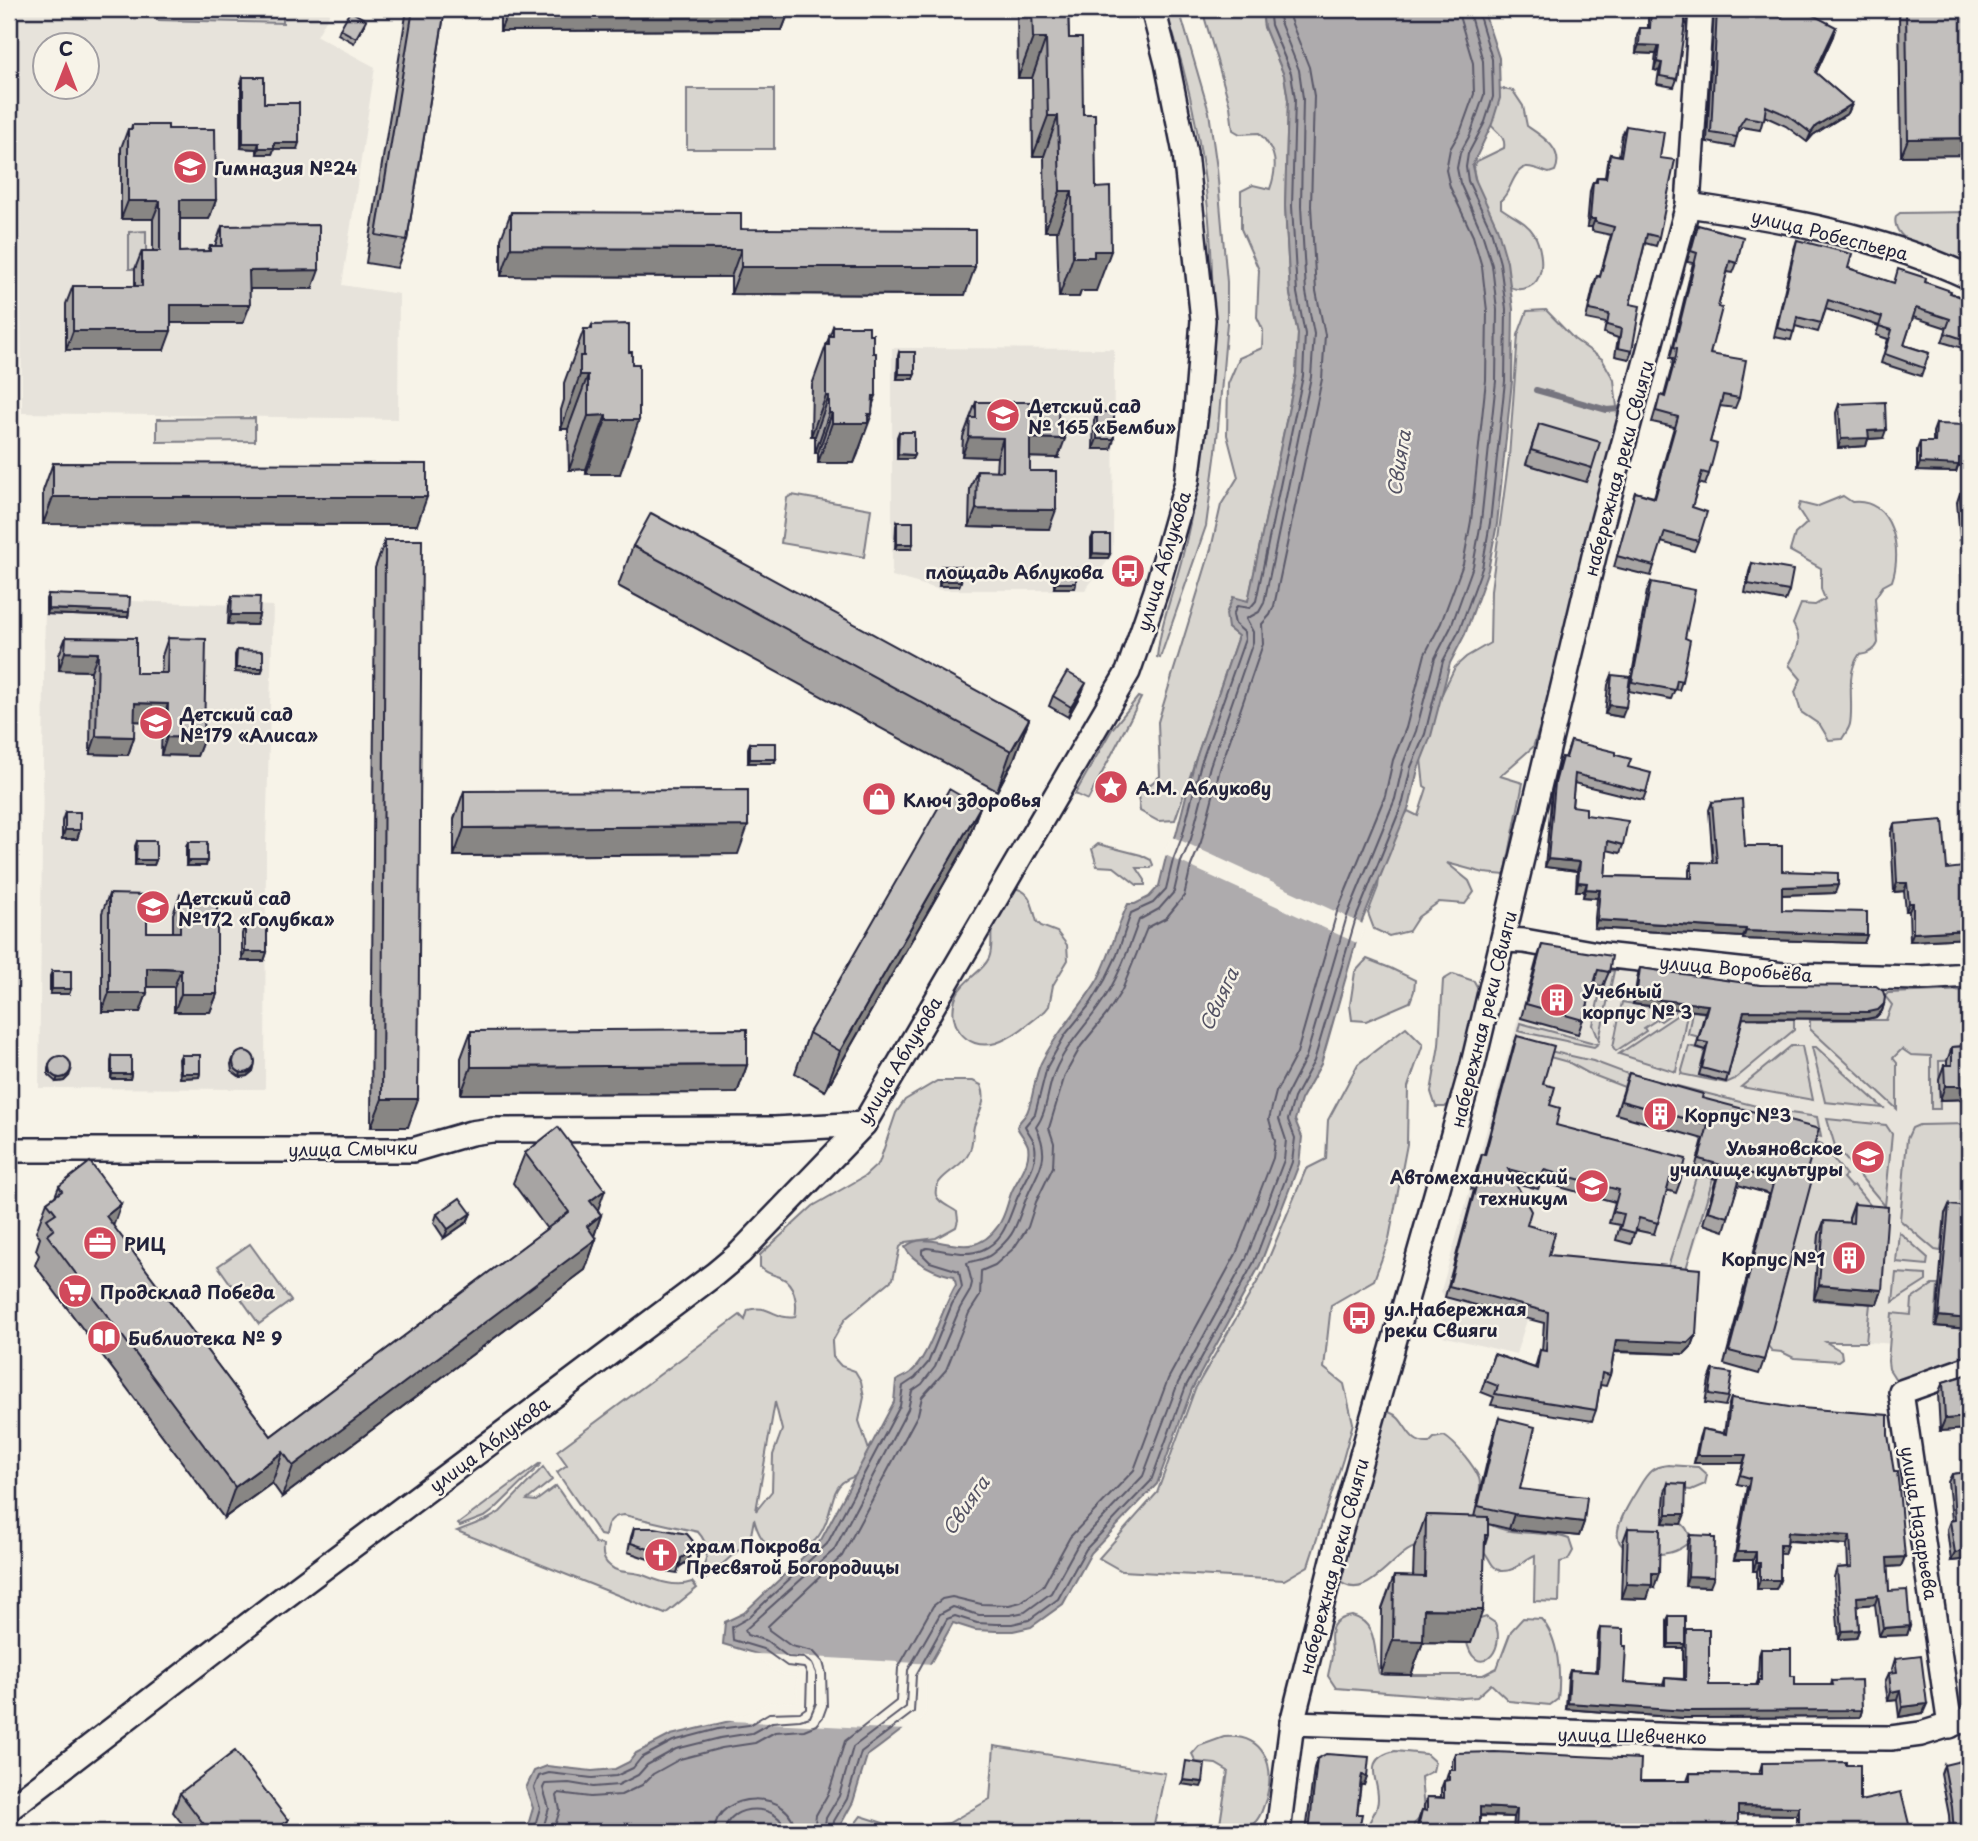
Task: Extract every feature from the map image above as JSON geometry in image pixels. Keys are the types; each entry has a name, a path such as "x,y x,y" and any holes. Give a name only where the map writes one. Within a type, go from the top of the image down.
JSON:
{"street":[{"name":"улица Аблукова","path":"9,1808 715,1274 740,1253 864,1124 1128,672 1156,591 1187,482 1203,320 1185,153 1153,9"},
{"name":"набережная реки Свияги","path":"1278,1832 1292,1723 1339,1536 1449,1152 1504,940 1600,531 1688,205 1700,9"},
{"name":"улица Робеспьера","path":"1688,205 1772,217 1880,242 1936,261 1969,277"},
{"name":"улица Воробьёва","path":"1504,940 1603,955 1784,975 1922,978 1969,975"},
{"name":"улица Смычки","path":"9,1150 413,1150 471,1133 492,1130 775,1129 864,1124"},
{"name":"улица Назарьева","path":"1960,1723 1900,1392 1969,1368"},
{"name":"улица Шевченко","path":"1292,1723 1718,1737 1891,1738 1921,1734 1960,1723"}],"shaded area":[{"name":"Гимназия №24","path":"9,9 332,9 317,36 375,67 342,285 399,294 398,419 22,413 19,100 9,89"},
{"path":"158,9 283,9 283,23 157,20"},
{"path":"1165,9 1179,9 1209,112 1227,282 1227,323 1216,451 1206,526 1160,658 1157,657 1160,637 1187,539 1195,497 1210,375 1212,313 1206,189 1197,128"},
{"path":"1202,9 1262,9 1264,27 1284,75 1288,100 1285,206 1290,294 1298,334 1296,374 1248,602 1228,628 1238,636 1175,820 1158,821 1140,811 1138,795 1160,776 1158,722 1211,549 1221,505 1238,477 1227,435 1228,384 1239,358 1262,348 1263,330 1257,317 1259,270 1241,229 1241,191 1253,185 1270,189 1275,166 1269,146 1259,133 1240,134 1233,130 1230,106"},
{"path":"1498,88 1513,91 1523,106 1527,126 1550,144 1557,157 1555,171 1549,173 1529,167 1521,169 1501,200 1501,208 1531,230 1540,249 1539,276 1533,285 1524,289 1509,286 1502,276 1473,168 1477,161 1504,148 1502,138 1490,124"},
{"path":"687,89 774,89 774,149 687,149"},
{"path":"1969,212 1969,258 1958,261 1917,246 1900,233 1896,225 1896,216 1900,213"},
{"path":"146,231 146,261 153,269 129,269 129,232"},
{"path":"1546,310 1574,339 1602,359 1614,380 1618,416 1582,553 1555,682 1533,747 1500,776 1523,783 1505,875 1484,873 1447,863 1469,881 1474,892 1465,904 1439,902 1418,917 1409,931 1389,936 1374,929 1368,913 1378,887 1382,851 1390,833 1408,811 1418,816 1427,788 1424,786 1419,741 1455,667 1490,643 1491,590 1509,457 1518,335 1527,311"},
{"name":"Детский сад № 165 «Бемби»","path":"892,348 1114,349 1113,554 1085,590 941,590 892,576"},
{"path":"255,418 255,441 157,442 157,419"},
{"path":"792,495 871,509 864,557 781,543 787,498"},
{"path":"1843,496 1852,502 1866,503 1877,508 1886,517 1892,528 1896,555 1892,581 1883,586 1875,598 1878,643 1871,652 1859,655 1852,671 1849,726 1842,739 1829,740 1820,725 1801,712 1795,692 1801,679 1789,665 1798,645 1793,624 1801,604 1815,605 1825,599 1821,589 1821,568 1790,551 1795,534 1807,523 1798,509 1800,503 1816,507"},
{"path":"45,598 273,606 266,845 265,1089 39,1088"},
{"path":"1138,697 1141,698 1088,800 1075,794 1112,729"},
{"path":"1098,844 1151,860 1151,868 1137,868 1145,880 1145,885 1137,885 1114,867 1097,866 1092,849"},
{"path":"1012,888 1027,895 1041,926 1057,932 1067,945 1068,960 1053,985 1049,1006 1045,1011 1003,1040 985,1045 975,1043 960,1032 956,1024 954,1004 960,989 989,958 993,921"},
{"name":"Ульяновское училище культуры","path":"1536,956 1759,989 1884,996 1888,993 1969,990 1969,1349 1866,1342 1768,1341 1800,1221 1725,1146 1702,1226 1683,1279 1578,1323 1527,1320 1516,1354 1438,1335 1447,1302 1441,1291"},
{"path":"1367,959 1415,980 1414,991 1410,1002 1366,1021 1352,1020 1350,1005 1355,972"},
{"path":"1607,970 1614,971 1599,1040 1593,1025"},
{"path":"1453,974 1474,981 1481,994 1452,1101 1445,1107 1436,1107 1431,1092 1439,1045 1443,980"},
{"path":"1675,980 1681,1007 1661,1021 1658,1019 1644,1028 1646,1031 1616,1051 1613,1047 1622,1002 1670,1010"},
{"path":"1969,990 1969,1060 1939,1061 1940,1109 1931,1109 1931,1056 1911,1055 1902,1049 1893,1058 1897,1063 1897,1109 1810,1029 1810,1020 1886,1020 1892,1005 1885,996 1888,993"},
{"path":"1749,991 1759,992 1759,1019 1794,1019 1794,1030 1735,1079 1726,1083 1681,1074 1689,1046 1705,1050 1699,1075 1726,1082"},
{"path":"1688,1008 1676,1072 1619,1054"},
{"path":"1692,1011 1714,1014 1707,1039 1688,1034"},
{"path":"1520,1023 1598,1044 1594,1047 1518,1031"},
{"path":"1406,1027 1423,1044 1408,1087 1407,1144 1389,1239 1374,1280 1331,1305 1324,1368 1344,1384 1353,1423 1308,1566 1284,1580 1122,1571 1099,1558 1157,1493 1195,1389 1263,1272 1306,1169 1326,1159 1328,1120 1358,1064"},
{"path":"1515,1043 1593,1061 1628,1074 1624,1087 1568,1062 1513,1047"},
{"path":"1791,1046 1802,1046 1813,1100 1741,1087"},
{"path":"1812,1047 1816,1047 1883,1108 1825,1102"},
{"path":"1634,1075 1760,1107 1757,1121"},
{"path":"937,1081 973,1081 981,1085 984,1096 969,1153 943,1178 936,1189 939,1200 957,1212 956,1227 936,1238 906,1242 900,1247 893,1279 845,1319 832,1342 833,1357 841,1366 855,1371 861,1381 864,1397 859,1421 870,1453 862,1474 846,1480 837,1488 825,1525 809,1545 791,1550 769,1545 757,1530 754,1519 750,1540 702,1582 697,1577 706,1560 706,1548 698,1532 624,1515 612,1519 605,1536 600,1535 557,1472 567,1465 557,1451 740,1315 745,1320 748,1310 755,1308 783,1317 795,1317 796,1300 792,1289 785,1280 760,1267 760,1255 813,1206 865,1176 879,1163 896,1113 905,1100","holes":["775,1402 782,1430 773,1455 772,1491 756,1511"]},
{"path":"1770,1110 1817,1117 1821,1137 1767,1123"},
{"path":"1827,1119 1886,1125 1892,1134 1885,1206 1835,1146"},
{"path":"1969,1124 1969,1215 1945,1213 1941,1251 1935,1250 1900,1220 1907,1139 1912,1128 1919,1125"},
{"path":"1814,1143 1822,1145 1846,1175 1843,1178 1851,1187 1854,1185 1883,1221 1849,1218 1848,1234 1819,1235 1814,1300 1870,1304 1866,1342 1826,1342 1841,1351 1842,1358 1838,1361 1794,1358 1772,1351 1768,1346 1793,1218"},
{"path":"1697,1174 1713,1178 1683,1279 1665,1277"},
{"path":"1899,1232 1928,1258 1927,1265 1896,1262"},
{"path":"250,1244 291,1301 259,1324 218,1266"},
{"path":"1896,1273 1926,1275 1926,1281 1893,1302"},
{"path":"1932,1285 1938,1285 1935,1325 1969,1330 1969,1362 1898,1383 1889,1369 1888,1361 1892,1313 1911,1315 1912,1299"},
{"path":"1389,1412 1421,1442 1429,1443 1434,1438 1444,1436 1459,1449 1479,1478 1478,1510 1484,1520 1503,1529 1569,1539 1573,1551 1568,1560 1560,1562 1559,1602 1534,1601 1535,1555 1515,1568 1501,1571 1480,1548 1418,1546 1399,1557 1369,1583 1358,1587 1348,1586 1337,1579 1379,1417"},
{"path":"540,1463 486,1516 460,1526 458,1524"},
{"path":"1668,1465 1698,1467 1707,1475 1705,1484 1691,1490 1679,1489 1665,1497 1667,1510 1686,1528 1689,1542 1675,1551 1659,1554 1634,1552 1624,1548 1619,1542 1618,1534 1627,1507 1649,1473"},
{"path":"543,1467 552,1480 527,1500 536,1501 556,1486 595,1543 603,1545 604,1557 610,1566 667,1583 692,1582 697,1588 665,1614 457,1531 500,1512"},
{"path":"1352,1616 1361,1620 1371,1631 1379,1673 1384,1675 1483,1675 1497,1668 1511,1631 1523,1618 1541,1619 1555,1646 1559,1679 1558,1699 1550,1705 1509,1701 1491,1684 1477,1697 1463,1698 1336,1688 1328,1676 1332,1656 1332,1629 1338,1621"},
{"path":"1486,1617 1495,1623 1498,1634 1494,1652 1482,1661 1476,1659 1470,1651 1466,1638 1474,1621"},
{"path":"1224,1737 1238,1737 1258,1746 1268,1763 1269,1774 1266,1799 1258,1818 1248,1826 1228,1831 1220,1824 1228,1771 1216,1764 1196,1762 1192,1754 1199,1746"},
{"path":"994,1746 1165,1773 1154,1824 1148,1832 849,1832 861,1816 899,1828 949,1823 990,1799"},
{"path":"1395,1751 1426,1754 1435,1762 1433,1771 1421,1777 1424,1811 1414,1824 1413,1832 1366,1832 1378,1798 1374,1767 1383,1755"}],"water":[{"name":"Свияга","path":"1262,9 1483,9 1499,58 1500,98 1492,124 1472,166 1475,179 1497,227 1507,262 1513,309 1512,381 1497,524 1488,570 1465,634 1450,663 1410,804 1362,921 1321,1064 1301,1100 1295,1120 1302,1137 1299,1164 1260,1265 1192,1389 1157,1484 1091,1553 1063,1604 1031,1627 1013,1631 975,1630 953,1623 922,1678 919,1718 867,1756 853,1802 841,1824 840,1832 779,1832 757,1825 727,1832 526,1832 533,1808 526,1788 534,1771 547,1766 592,1771 615,1769 629,1762 636,1753 671,1735 801,1704 800,1673 760,1655 723,1644 725,1622 744,1613 821,1540 894,1402 896,1381 910,1373 924,1356 956,1285 954,1276 926,1266 913,1258 905,1247 926,1240 975,1244 987,1238 998,1226 1028,1158 1028,1146 1017,1127 1028,1110 1041,1063 1098,979 1128,904 1135,904 1149,897 1159,886 1166,857 1176,835 1195,761 1238,636 1228,628 1226,614 1233,597 1248,601 1296,374 1298,334 1290,294 1285,206 1288,100 1284,75 1264,27"},
{"path":"444,1823 455,1823 467,1832 426,1832"}],"pier":[{"path":"1171,836 1365,925 1359,944 1163,854"},
{"path":"739,1653 934,1664 926,1679 926,1712 921,1721 906,1730 712,1720 746,1714 766,1703 797,1701 796,1676 784,1676 758,1658"}],"building":[{"path":"413,9 445,9 407,240 376,235"},
{"path":"1032,9 1068,9 1069,38 1082,38 1083,114 1095,114 1096,188 1110,187 1111,251 1094,251 1094,257 1073,257 1072,191 1060,191 1058,116 1048,116 1046,38 1033,38"},
{"path":"1651,9 1685,9 1677,79 1660,76 1662,63 1657,62 1659,46 1639,45 1640,28 1650,28"},
{"path":"1717,9 1759,9 1782,17 1786,9 1810,9 1809,13 1836,27 1815,72 1852,104 1816,126 1811,133 1789,116 1766,106 1764,120 1745,117 1738,128 1737,137 1711,133"},
{"path":"1906,9 1969,9 1969,138 1908,139"},
{"path":"350,11 366,20 356,38 340,29"},
{"path":"243,77 264,77 264,103 299,103 299,143 274,143 274,148 259,148 259,143 243,143"},
{"path":"132,125 168,125 168,129 215,129 216,200 180,200 180,252 210,251 210,246 222,246 222,226 319,225 319,270 249,271 250,305 171,305 171,331 73,331 73,286 142,286 142,251 160,251 160,201 128,201 128,129 132,129"},
{"path":"1626,126 1664,132 1660,158 1675,160 1659,237 1647,234 1630,304 1640,306 1632,351 1618,348 1621,329 1607,325 1609,314 1589,310 1597,276 1600,277 1614,227 1590,219 1593,182 1597,182 1597,177 1606,178 1610,154 1621,156"},
{"path":"511,212 741,213 741,229 975,230 975,267 741,267 741,249 511,248"},
{"path":"1698,225 1743,237 1737,263 1730,261 1710,354 1746,360 1739,398 1723,395 1710,442 1717,444 1709,474 1702,472 1692,507 1707,512 1698,541 1665,532 1654,566 1617,556 1635,492 1655,498 1678,417 1656,411 1660,395 1665,397 1676,356 1677,348 1674,347 1697,253 1691,251"},
{"path":"1797,240 1852,254 1848,268 1894,283 1898,269 1926,278 1925,282 1969,300 1969,341 1945,333 1950,319 1916,308 1904,345 1929,353 1924,368 1885,354 1892,330 1879,326 1882,317 1828,300 1821,323 1797,317 1794,332 1777,328"},
{"path":"629,324 632,364 639,364 639,420 606,420 606,415 588,416 588,375 580,375 580,356 584,356 584,329 592,329 592,325"},
{"path":"833,326 869,326 869,334 873,334 876,396 873,396 872,414 868,414 868,423 832,423 829,396 826,396 826,345 829,345 829,336 833,336"},
{"path":"899,352 915,352 915,374 899,374"},
{"path":"976,402 1059,402 1058,420 1065,421 1065,439 1030,438 1030,471 1056,471 1056,510 976,509 977,470 1003,471 1003,438 969,437 970,418 976,418"},
{"path":"1885,402 1886,430 1868,431 1869,438 1841,439 1839,404"},
{"path":"1097,412 1114,412 1114,439 1097,439"},
{"path":"1539,424 1600,442 1592,468 1531,450"},
{"path":"1936,424 1968,425 1967,458 1959,458 1959,465 1920,463 1920,442 1935,442"},
{"path":"899,432 914,432 914,455 898,454"},
{"path":"53,463 427,464 427,497 53,497"},
{"path":"1969,492 1969,531 1963,531 1960,493"},
{"path":"651,513 1029,719 1011,751 633,546"},
{"path":"897,522 913,522 913,544 897,544"},
{"path":"1093,535 1110,535 1110,554 1093,553"},
{"path":"385,540 422,540 418,1099 382,1099"},
{"path":"1752,563 1793,570 1789,591 1748,584"},
{"path":"941,566 961,566 961,581 941,581"},
{"path":"1056,568 1076,568 1076,583 1056,583"},
{"path":"1651,582 1695,590 1685,638 1690,640 1682,681 1677,680 1675,690 1632,682"},
{"path":"48,594 130,597 129,612 48,609"},
{"path":"232,596 260,597 259,615 231,615"},
{"path":"66,637 136,638 136,673 167,673 168,638 206,639 204,738 167,737 168,704 135,703 134,737 96,736 98,653 65,652"},
{"path":"237,650 263,651 263,668 236,668"},
{"path":"1067,672 1086,683 1071,707 1053,696"},
{"path":"1612,675 1630,677 1626,707 1609,705"},
{"path":"1571,741 1616,752 1616,755 1631,759 1628,767 1651,773 1646,792 1575,774 1572,806 1586,808 1586,815 1628,821 1623,845 1608,841 1605,876 1692,878 1692,862 1717,863 1712,802 1742,799 1745,846 1782,846 1782,871 1838,873 1838,885 1782,887 1782,910 1867,912 1867,935 1746,931 1597,920 1600,890 1586,889 1587,883 1578,882 1580,862 1548,859 1555,783 1562,757 1566,758"},
{"path":"750,743 776,743 776,759 750,759"},
{"path":"949,789 980,807 840,1051 809,1033"},
{"path":"748,790 748,826 464,828 464,791"},
{"path":"65,812 80,812 80,830 65,830"},
{"path":"1943,820 1947,869 1963,867 1964,874 1969,873 1969,930 1913,933 1913,903 1909,903 1907,883 1897,883 1894,824"},
{"path":"137,841 156,841 156,860 136,860"},
{"path":"188,842 207,842 207,861 188,861"},
{"path":"109,894 147,895 147,932 180,932 180,895 217,895 217,994 181,994 181,969 165,968 147,968 147,993 109,993"},
{"path":"245,924 267,925 267,952 245,952"},
{"name":"Учебный корпус № 3","path":"1542,945 1612,956 1609,972 1598,970 1583,1020 1526,1004"},
{"path":"1640,968 1760,985 1876,986 1883,991 1885,997 1884,1004 1878,1010 1869,1012 1744,1011 1728,1075 1702,1068 1708,1043 1698,1041 1708,1005 1636,997"},
{"path":"52,971 71,971 71,989 52,989"},
{"path":"747,1029 747,1065 471,1067 471,1031"},
{"path":"1517,1036 1554,1046 1543,1084 1555,1087 1550,1105 1560,1108 1556,1125 1686,1159 1680,1182 1670,1179 1658,1223 1639,1218 1635,1233 1620,1229 1624,1214 1613,1212 1619,1190 1544,1170 1542,1178 1508,1169 1531,1211 1527,1225 1555,1233 1549,1255 1700,1269 1696,1335 1688,1343 1616,1340 1610,1375 1602,1373 1596,1410 1495,1394 1498,1386 1485,1381 1494,1354 1537,1369 1540,1350 1546,1351 1548,1312 1449,1286 1478,1179 1476,1178 1482,1154 1485,1155"},
{"path":"1969,1046 1969,1086 1945,1086 1944,1065 1952,1065 1952,1047"},
{"path":"244,1051 254,1058 255,1062 248,1072 244,1073 234,1066 233,1062 240,1052"},
{"path":"181,1055 200,1055 200,1073 181,1073"},
{"path":"60,1056 68,1059 71,1067 68,1075 60,1078 52,1075 49,1067 52,1059"},
{"path":"112,1056 131,1056 131,1074 112,1074"},
{"path":"1629,1073 1703,1094 1702,1098 1819,1129 1807,1170 1814,1172 1764,1360 1729,1351 1774,1180 1742,1171 1728,1217 1708,1211 1721,1165 1699,1159 1708,1125 1621,1101"},
{"path":"558,1127 605,1190 590,1201 601,1215 587,1226 596,1239 293,1466 283,1452 235,1487 47,1235 54,1229 47,1219 56,1213 47,1202 62,1191 59,1186 90,1162 121,1204 106,1216 271,1436 569,1212 525,1153"},
{"path":"460,1198 471,1213 448,1229 437,1214"},
{"name":"Корпус №1","path":"1854,1204 1888,1207 1882,1290 1819,1285 1824,1221 1853,1223"},
{"path":"1949,1205 1969,1207 1969,1319 1939,1316"},
{"path":"1713,1370 1732,1373 1728,1397 1709,1394"},
{"path":"1969,1374 1969,1417 1945,1419 1943,1382"},
{"path":"1731,1398 1789,1407 1888,1415 1888,1435 1894,1472 1897,1472 1905,1557 1887,1558 1889,1591 1907,1590 1910,1626 1883,1628 1878,1595 1857,1597 1859,1630 1842,1631 1837,1568 1852,1567 1850,1536 1788,1532 1787,1545 1780,1545 1780,1580 1760,1580 1760,1563 1756,1563 1756,1552 1737,1552 1750,1478 1740,1475 1746,1455 1697,1455 1702,1429 1726,1434"},
{"path":"1499,1418 1535,1427 1520,1489 1587,1497 1584,1522 1514,1514 1478,1506"},
{"path":"1966,1459 1969,1459 1969,1550 1955,1553 1950,1521 1955,1520 1952,1474 1966,1472"},
{"path":"1668,1483 1686,1484 1685,1514 1667,1514"},
{"path":"1426,1515 1488,1517 1483,1610 1424,1609 1423,1641 1393,1640 1394,1576 1425,1577"},
{"name":"храм Покрова Пресвятой Богородицы","path":"634,1528 655,1528 687,1534 693,1541 691,1552 681,1558 680,1564 661,1561 662,1557 656,1556 657,1552 631,1543"},
{"path":"1628,1528 1660,1529 1659,1573 1652,1573 1652,1585 1626,1584"},
{"path":"1690,1535 1715,1538 1714,1577 1688,1576"},
{"path":"1669,1616 1685,1616 1685,1644 1669,1644"},
{"path":"1969,1622 1969,1647 1964,1623"},
{"path":"1600,1628 1623,1629 1623,1646 1626,1646 1624,1682 1665,1685 1665,1678 1685,1680 1686,1629 1709,1629 1709,1685 1758,1685 1758,1680 1761,1680 1761,1649 1791,1649 1791,1676 1795,1676 1795,1685 1833,1685 1832,1681 1861,1680 1862,1710 1687,1711 1568,1703 1570,1670 1598,1672"},
{"path":"1921,1656 1927,1704 1902,1707 1900,1690 1891,1692 1889,1673 1897,1672 1895,1659"},
{"path":"235,1751 288,1820 272,1832 210,1832 180,1793"},
{"path":"1495,1752 1641,1759 1640,1781 1690,1781 1690,1773 1762,1774 1762,1763 1846,1762 1846,1765 1860,1765 1860,1801 1901,1792 1911,1832 1799,1830 1799,1807 1738,1806 1738,1832 1516,1832 1517,1809 1480,1807 1480,1832 1417,1832 1422,1810 1427,1811 1427,1797 1444,1798 1444,1781 1449,1780 1449,1770 1455,1770 1455,1753"},
{"path":"1326,1754 1369,1757 1367,1776 1362,1775 1361,1779 1357,1814 1362,1814 1359,1829 1355,1829 1355,1832 1309,1832 1317,1759"},
{"path":"1969,1759 1969,1832 1954,1832 1944,1765"},
{"path":"1186,1761 1205,1764 1203,1782 1183,1780"}],"waterway":[{"path":"1536,390 1607,410 1620,409 1626,399"}],"place":[{"name":"Гимназия №24","path":"190,167"},
{"name":"Детский сад № 165 «Бемби»","path":"1003,415"},
{"name":"площадь Аблукова","path":"1128,571"},
{"name":"Детский сад №179 «Алиса»","path":"156,723"},
{"name":"А.М. Аблукову","path":"1111,787"},
{"name":"Ключ здоровья","path":"879,799"},
{"name":"Детский сад №172 «Голубка»","path":"153,907"},
{"name":"Учебный корпус № 3","path":"1557,1000"},
{"name":"Корпус №3","path":"1660,1114"},
{"name":"Ульяновское училище культуры","path":"1868,1157"},
{"name":"Автомеханический техникум","path":"1592,1186"},
{"name":"РИЦ","path":"100,1243"},
{"name":"Корпус №1","path":"1849,1258"},
{"name":"Продсклад Победа","path":"75,1291"},
{"name":"ул.Набережная реки Свияги","path":"1359,1318"},
{"name":"Библиотека № 9","path":"104,1337"},
{"name":"храм Покрова Пресвятой Богородицы","path":"661,1555"}]}
